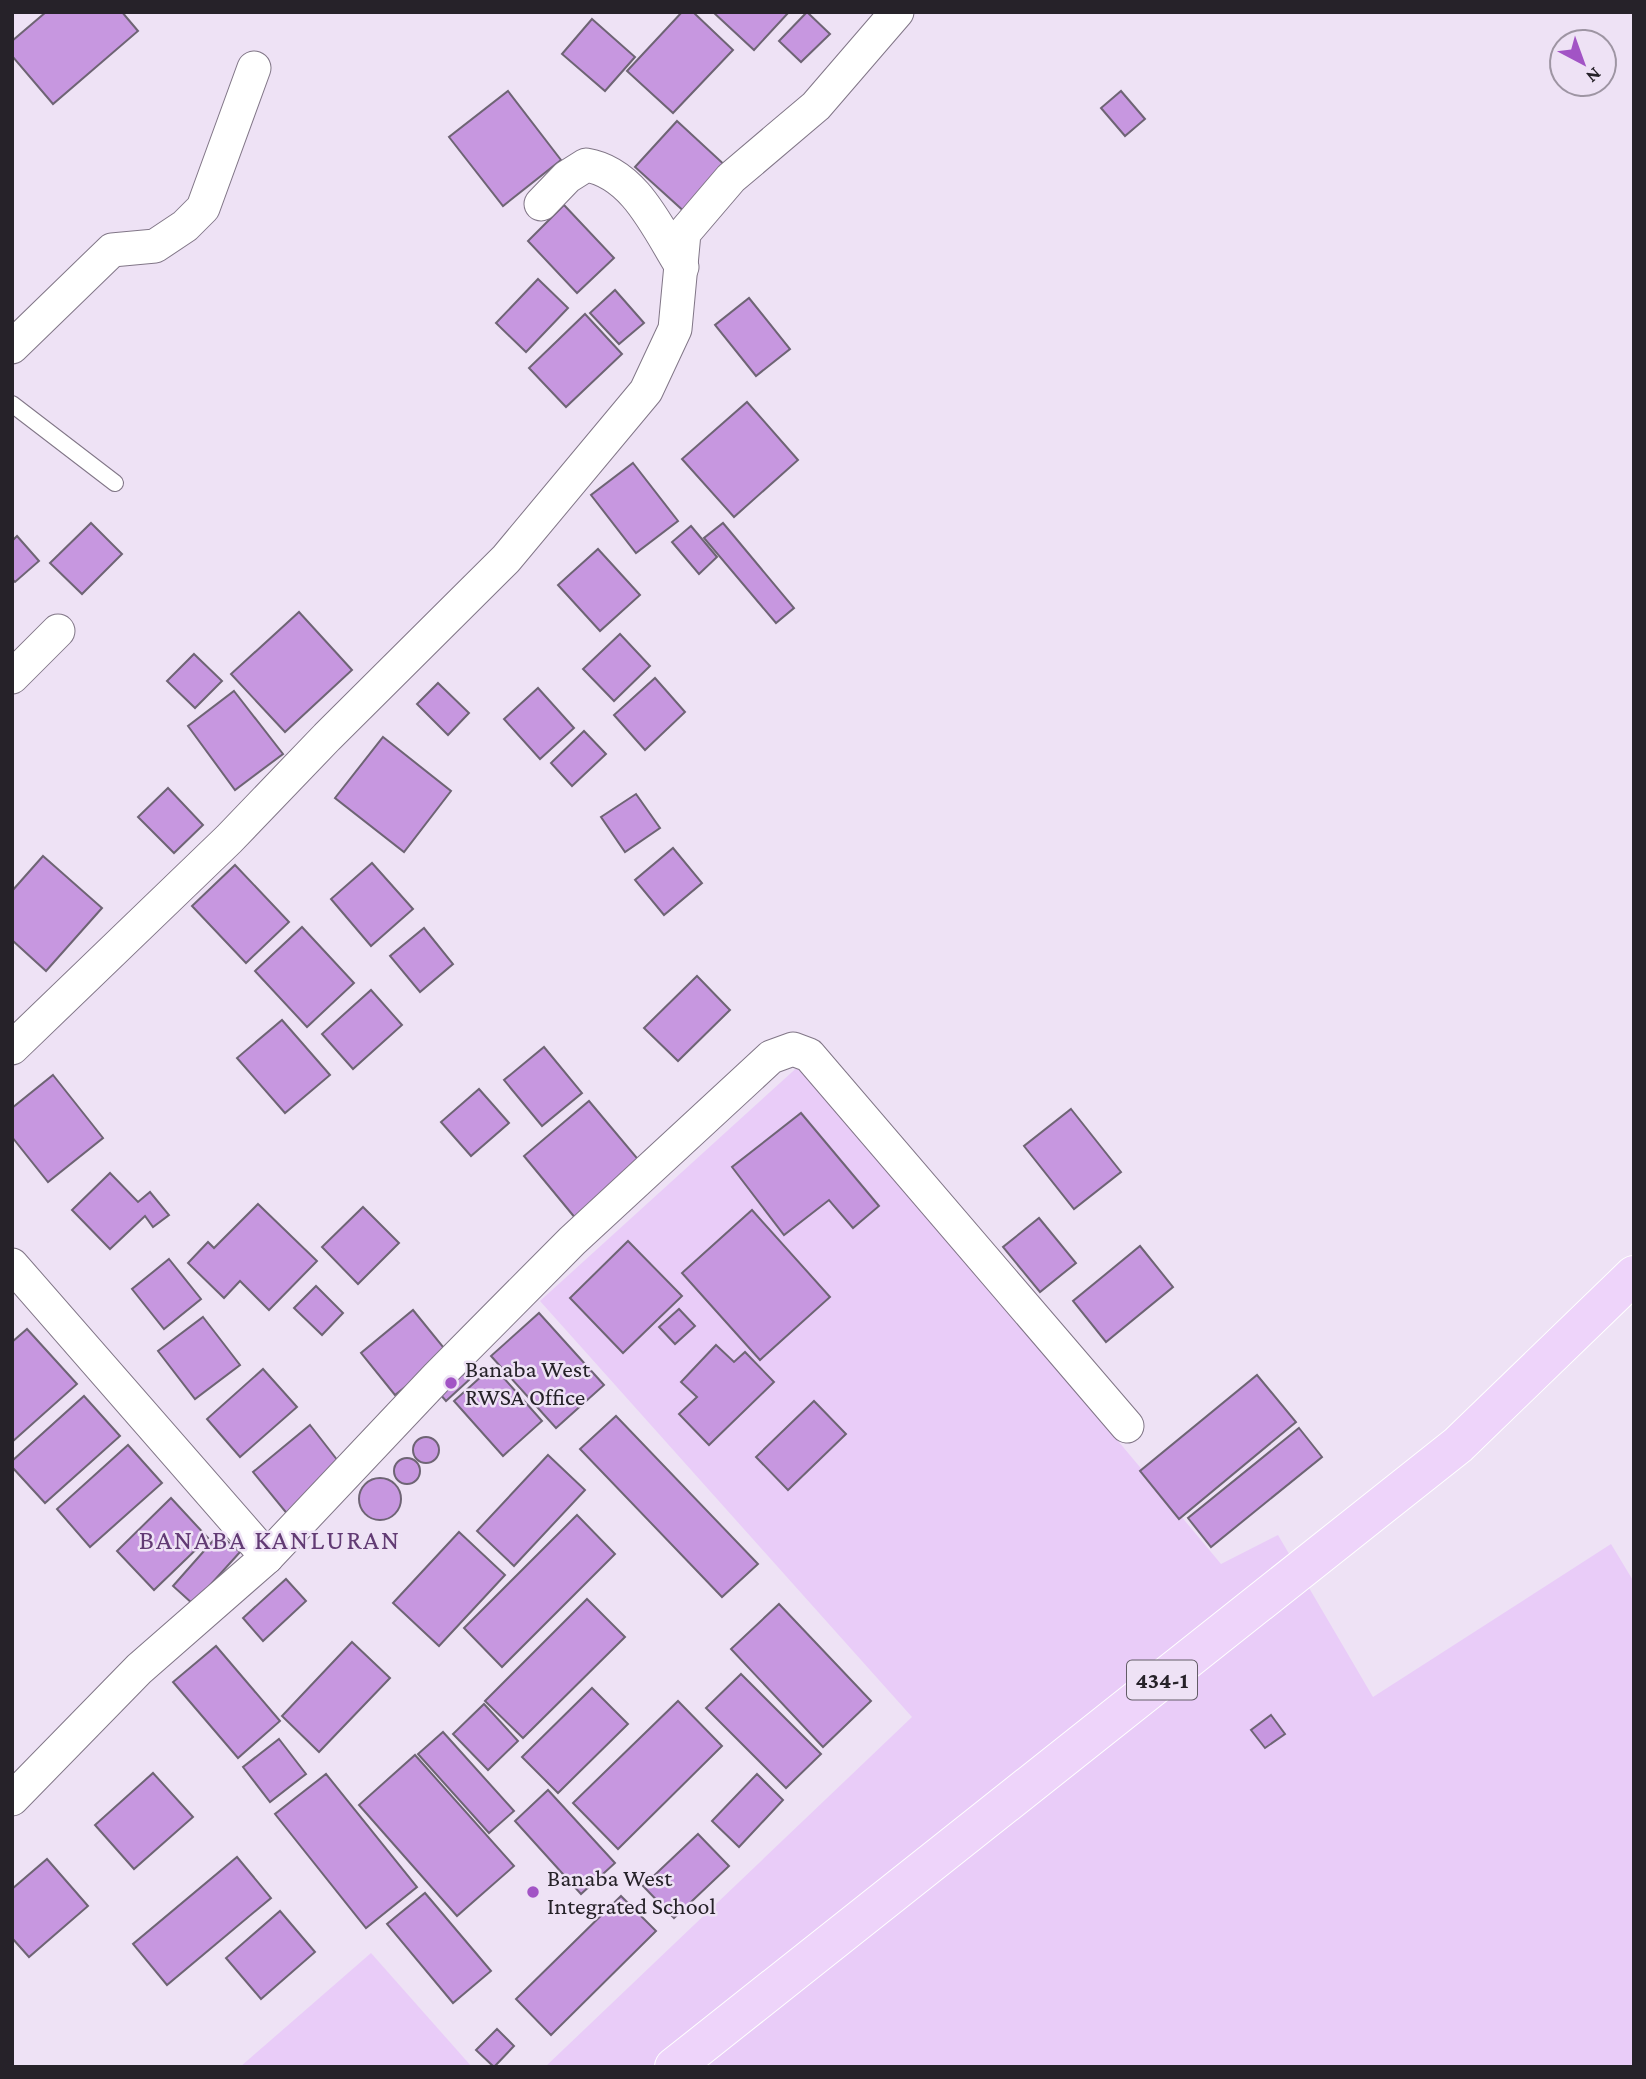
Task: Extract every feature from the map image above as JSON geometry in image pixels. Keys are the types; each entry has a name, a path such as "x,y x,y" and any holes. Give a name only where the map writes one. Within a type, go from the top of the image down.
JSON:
{"main road":[{"name":"434-1","path":"674,2067 1458,1445 1634,1275"}],"street":[{"path":"12,1048 229,839 336,727 506,559 646,391 674,329 684,233 731,178 816,106 897,12"},
{"path":"12,347 112,250 155,246 185,226 203,208 254,68"},
{"path":"541,204 567,177 586,165 601,168 636,194 682,267"},
{"path":"12,677 58,631"},
{"path":"12,1799 139,1669 267,1557 438,1376 572,1241 771,1057 793,1049 809,1055 1127,1426"},
{"path":"16,1276 267,1557"}],"lane":[{"path":"12,404 115,483"}],"shaded area":[{"path":"802,1063 1221,1564 1278,1535 1373,1697 1611,1544 1634,1582 1634,2067 545,2067 912,1717 540,1301"},
{"path":"371,1953 472,2067 240,2067"}],"building":[{"path":"46,12 122,12 138,31 53,104 12,56 12,41"},
{"path":"682,12 693,12 733,50 673,113 627,71"},
{"path":"713,12 789,12 754,50"},
{"path":"807,12 830,34 801,62 779,41"},
{"path":"592,19 635,57 605,91 562,54"},
{"path":"508,91 561,160 503,206 449,137"},
{"path":"1121,91 1145,119 1125,136 1101,108"},
{"path":"677,121 729,169 687,214 635,167"},
{"path":"564,205 614,258 577,293 528,241"},
{"path":"538,279 568,308 526,352 496,323"},
{"path":"615,290 644,323 619,344 590,313"},
{"path":"749,298 790,349 756,376 715,325"},
{"path":"585,314 622,354 566,407 529,368"},
{"path":"747,402 798,460 734,517 682,459"},
{"path":"633,463 678,521 636,553 591,495"},
{"path":"91,523 122,554 82,594 50,563"},
{"path":"723,523 794,608 776,623 704,538"},
{"path":"691,526 717,557 699,574 672,542"},
{"path":"17,536 39,561 15,582 12,579 12,541"},
{"path":"598,549 640,595 600,631 558,585"},
{"path":"299,612 352,670 285,732 231,674"},
{"path":"620,634 650,666 614,701 583,669"},
{"path":"194,654 222,681 195,708 167,681"},
{"path":"655,678 685,712 645,750 614,715"},
{"path":"438,683 469,713 448,735 417,704"},
{"path":"538,688 574,728 540,759 504,719"},
{"path":"234,691 283,754 235,790 188,726"},
{"path":"584,731 606,754 572,786 551,763"},
{"path":"383,737 451,791 404,852 335,798"},
{"path":"168,788 203,825 174,853 138,817"},
{"path":"636,794 660,828 625,852 601,817"},
{"path":"673,848 702,883 664,915 635,880"},
{"path":"43,856 102,908 46,971 12,940 12,891"},
{"path":"372,863 413,909 371,946 331,899"},
{"path":"235,865 289,922 246,963 192,906"},
{"path":"302,927 354,983 307,1027 255,971"},
{"path":"424,928 453,964 420,992 390,956"},
{"path":"697,976 730,1010 678,1061 644,1028"},
{"path":"371,990 402,1025 353,1069 322,1034"},
{"path":"282,1020 330,1075 285,1113 237,1058"},
{"path":"544,1047 582,1093 542,1126 504,1080"},
{"path":"53,1075 103,1138 48,1182 12,1137 12,1108"},
{"path":"479,1089 509,1123 471,1156 441,1122"},
{"path":"589,1101 647,1170 581,1225 524,1156"},
{"path":"1071,1109 1121,1172 1074,1209 1024,1146"},
{"path":"801,1113 879,1206 853,1228 829,1200 784,1235 732,1167"},
{"path":"110,1173 138,1202 150,1192 169,1215 153,1227 145,1216 110,1249 72,1210"},
{"path":"258,1204 317,1261 269,1310 240,1281 224,1298 188,1263 208,1242 214,1248"},
{"path":"363,1207 399,1243 358,1284 322,1247"},
{"path":"752,1210 830,1297 760,1360 682,1273"},
{"path":"1039,1218 1076,1263 1040,1292 1003,1247"},
{"path":"628,1241 682,1296 623,1353 570,1298"},
{"path":"1140,1246 1173,1287 1106,1342 1073,1301"},
{"path":"169,1259 201,1299 164,1329 132,1289"},
{"path":"316,1286 343,1313 322,1335 294,1308"},
{"path":"679,1309 695,1326 675,1344 659,1327"},
{"path":"413,1310 448,1353 395,1395 361,1353"},
{"path":"539,1313 604,1385 556,1428 491,1356"},
{"path":"203,1317 240,1365 195,1399 158,1351"},
{"path":"27,1329 77,1384 12,1442 12,1342"},
{"path":"716,1345 734,1362 745,1352 774,1382 709,1445 679,1414 697,1397 681,1382"},
{"name":"Banaba West RWSA Office","path":"456,1366 469,1380 446,1401 433,1386"},
{"path":"493,1366 542,1421 503,1456 454,1401"},
{"path":"263,1369 297,1407 240,1457 207,1419"},
{"path":"1257,1375 1296,1422 1179,1519 1140,1471"},
{"path":"84,1396 120,1436 45,1503 12,1467 12,1461"},
{"path":"814,1401 846,1434 788,1490 756,1457"},
{"path":"616,1416 758,1564 722,1597 580,1449"},
{"path":"310,1425 345,1470 289,1516 253,1472"},
{"path":"1299,1428 1322,1457 1211,1547 1188,1518"},
{"path":"426,1437 435,1441 439,1450 435,1459 426,1463 417,1459 413,1450 417,1441"},
{"path":"128,1445 162,1483 90,1547 57,1509"},
{"path":"548,1455 585,1490 514,1566 477,1531"},
{"path":"407,1458 416,1462 420,1471 416,1480 407,1484 398,1480 394,1471 398,1462"},
{"path":"380,1478 395,1484 401,1499 395,1514 380,1520 365,1514 359,1499 365,1484"},
{"path":"171,1498 208,1538 154,1590 117,1551"},
{"path":"577,1515 615,1554 502,1667 464,1628"},
{"path":"459,1532 505,1575 439,1646 393,1603"},
{"path":"219,1534 240,1552 193,1604 173,1586"},
{"path":"286,1579 306,1601 263,1641 243,1618"},
{"path":"587,1599 625,1637 523,1738 485,1701"},
{"path":"779,1604 871,1701 823,1747 731,1649"},
{"path":"352,1642 390,1678 319,1752 282,1716"},
{"path":"216,1646 280,1721 238,1758 173,1682"},
{"path":"741,1674 821,1754 786,1788 706,1708"},
{"path":"592,1688 628,1724 558,1793 522,1757"},
{"path":"678,1701 722,1746 618,1849 573,1803"},
{"path":"484,1704 518,1741 488,1770 453,1734"},
{"path":"1271,1715 1285,1734 1265,1748 1251,1730"},
{"path":"443,1732 514,1811 489,1833 418,1754"},
{"path":"279,1739 306,1774 270,1802 243,1767"},
{"path":"415,1755 514,1866 457,1916 359,1805"},
{"path":"153,1773 193,1817 134,1869 95,1825"},
{"path":"326,1774 417,1887 366,1928 275,1814"},
{"path":"757,1774 783,1800 739,1847 712,1821"},
{"path":"548,1790 615,1863 581,1894 515,1821"},
{"path":"698,1834 729,1866 674,1918 643,1886"},
{"path":"237,1857 271,1898 167,1985 133,1944"},
{"path":"47,1859 88,1906 29,1957 12,1938 12,1889"},
{"path":"425,1893 491,1971 453,2003 387,1924"},
{"path":"621,1896 656,1931 551,2035 516,1999"},
{"path":"280,1911 315,1952 261,1999 226,1958"},
{"path":"497,2029 514,2046 494,2067 476,2050"}],"place":[{"name":"Banaba West RWSA Office","path":"451,1383"},
{"name":"Banaba West Integrated School","path":"533,1892"}],"district":[{"name":"BANABA KANLURAN","path":"270,1539"}]}
